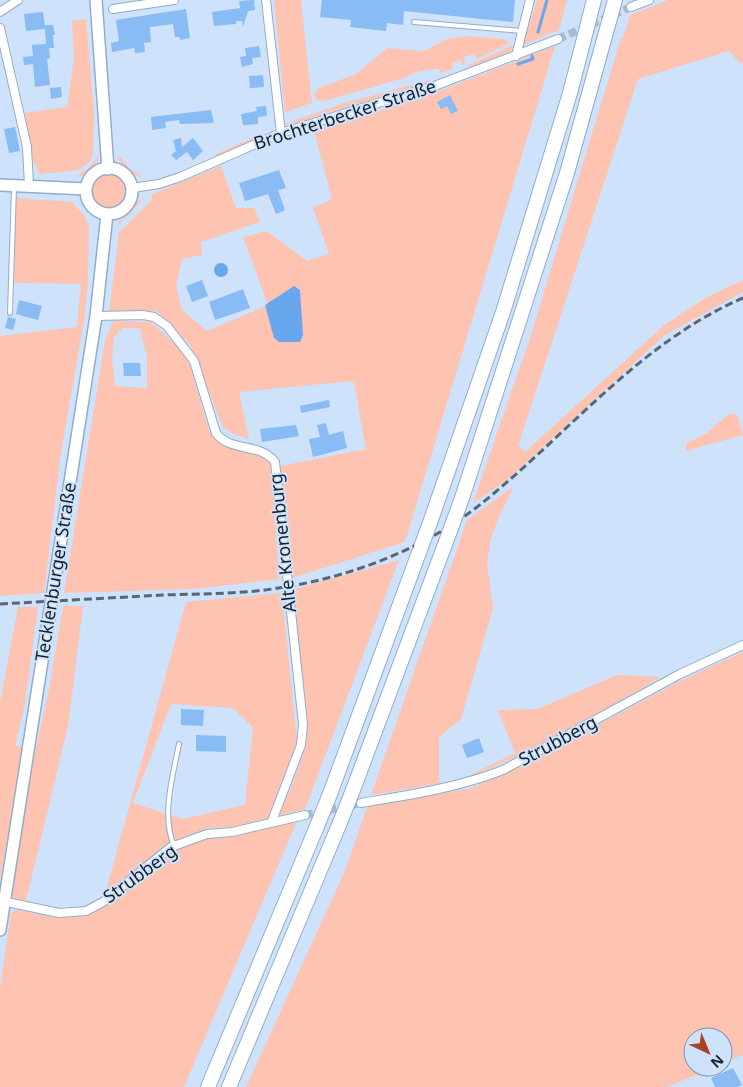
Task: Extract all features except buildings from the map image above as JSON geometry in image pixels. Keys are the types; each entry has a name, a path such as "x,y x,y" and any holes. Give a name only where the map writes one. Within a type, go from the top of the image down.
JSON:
{"highway":[{"path":"208,1087 330,794 431,520 504,312 570,93 594,0"},
{"path":"229,1087 353,790 463,495 567,173 615,0"}],"main road":[{"path":"96,0 108,169"},
{"path":"108,169 120,171 126,176 132,188 128,204 116,213 108,214 100,213 90,204 86,189 93,176 108,169"},
{"path":"0,185 86,189"},
{"name":"Tecklenburger Straße","path":"0,930 2,901 96,316 108,214"}],"street":[{"path":"0,12 18,0"},
{"path":"113,9 174,0"},
{"path":"266,0 280,133"},
{"path":"516,56 530,0"},
{"path":"631,7 649,0"},
{"path":"0,28 27,147 29,185"},
{"name":"Brochterbecker Straße","path":"132,188 159,184 180,178 280,133 437,85 558,39"},
{"name":"Alte Kronenburg","path":"96,316 143,314 154,317 167,326 194,361 216,433 222,440 232,446 264,452 275,462 303,724 301,745 272,821"},
{"name":"Strubberg","path":"361,803 434,791 476,781 502,770 680,674 743,645"},
{"name":"Strubberg","path":"2,901 59,912 86,911 103,902 174,846 207,834 232,832 272,821 305,815"}],"lane":[{"path":"414,22 522,31"},
{"path":"10,313 14,185"},
{"path":"174,846 169,824 170,796 179,744"}],"shaded area":[{"path":"274,0 301,0 312,103 285,112"},
{"path":"537,0 567,0 559,30 523,45"},
{"path":"668,0 743,0 743,62 741,64 729,51 638,79 518,446 525,452 663,326 705,298 743,280 743,292 665,335 507,480 473,503 531,335 621,38 624,36 630,15"},
{"path":"86,19 94,111 93,153 90,161 82,168 73,171 39,174 32,158 25,113 67,107 74,61 72,21"},
{"path":"467,36 503,39 510,43 477,59 474,54 464,57 465,64 462,65 460,60 452,64 453,69 440,73 439,69 422,71 324,101 317,100 314,94 319,88 356,74 387,48 424,51 447,39"},
{"path":"513,45 512,50 501,56 465,67"},
{"path":"555,46 405,542 292,578 280,466 366,449 354,381 239,392 249,439 233,434 223,427 190,345 157,311 109,312 119,233 152,199 152,194 221,166 236,208 254,208 260,222 201,242 202,255 182,259 176,286 182,310 207,331 268,305 243,237 267,231 307,261 329,254 313,208 332,199 314,130 429,95"},
{"path":"433,79 422,85 326,113 289,126 285,124 341,104"},
{"path":"261,134 262,137 215,157 214,155"},
{"path":"97,157 99,158 93,169 75,177 89,168"},
{"path":"117,157 121,158 130,169 141,175 141,178 126,170"},
{"path":"109,174 116,175 121,179 125,184 125,198 121,203 116,207 109,208 102,207 97,203 93,198 92,191 93,184 97,179 102,175"},
{"path":"145,197 120,224 115,227 137,202"},
{"path":"16,198 72,202 83,214 89,227 88,283 84,320 60,459 44,593 0,596 0,336 77,327 81,284 14,283"},
{"path":"113,321 151,322 182,351 190,365 209,431 215,436 251,447 253,454 265,458 272,468 279,579 193,589 64,593 105,341","holes":["123,328 140,328 147,357 147,388 115,386 112,360 114,337"]},
{"path":"734,414 738,417 743,435 685,451 687,443 705,434 728,415"},
{"path":"514,486 497,521 490,542 487,564 493,608 461,719 439,737 439,784 371,795 467,520"},
{"path":"399,560 305,809 232,827 208,828 167,845 105,894 186,602 282,593 297,742 276,797 289,794 305,749 305,699 292,590","holes":["171,704 233,708 253,728 245,805 182,819 133,803"]},
{"path":"63,606 83,606 68,726 26,901 10,897 32,767 49,690"},
{"path":"18,607 38,607 25,703 15,746 23,746 0,881 0,703"},
{"path":"743,652 743,1055 733,1059 733,1027 683,1027 683,1077 691,1077 667,1087 246,1087 345,871 367,807 472,788 555,748 682,680"},
{"path":"617,675 660,677 606,711 544,743 468,779 459,780 515,753 498,710 537,709"},
{"path":"290,821 296,823 184,1087 0,1087 0,988 11,913 16,910 58,918 87,916 106,905 174,851 207,838 232,836"}],"water":[{"path":"218,263 224,263 228,270 224,277 218,277 214,273 214,267"},
{"path":"294,286 300,290 303,335 300,342 279,342 274,338 265,305"}],"waterway":[{"path":"538,32 547,0"},
{"path":"518,64 533,59 532,56"}],"tunnel":[{"path":"558,39 631,7"},
{"path":"305,815 361,803"}],"railway":[{"path":"0,604 256,591 285,587 343,574 400,553 453,524 477,507 604,393 670,340 705,317 743,298"}]}
